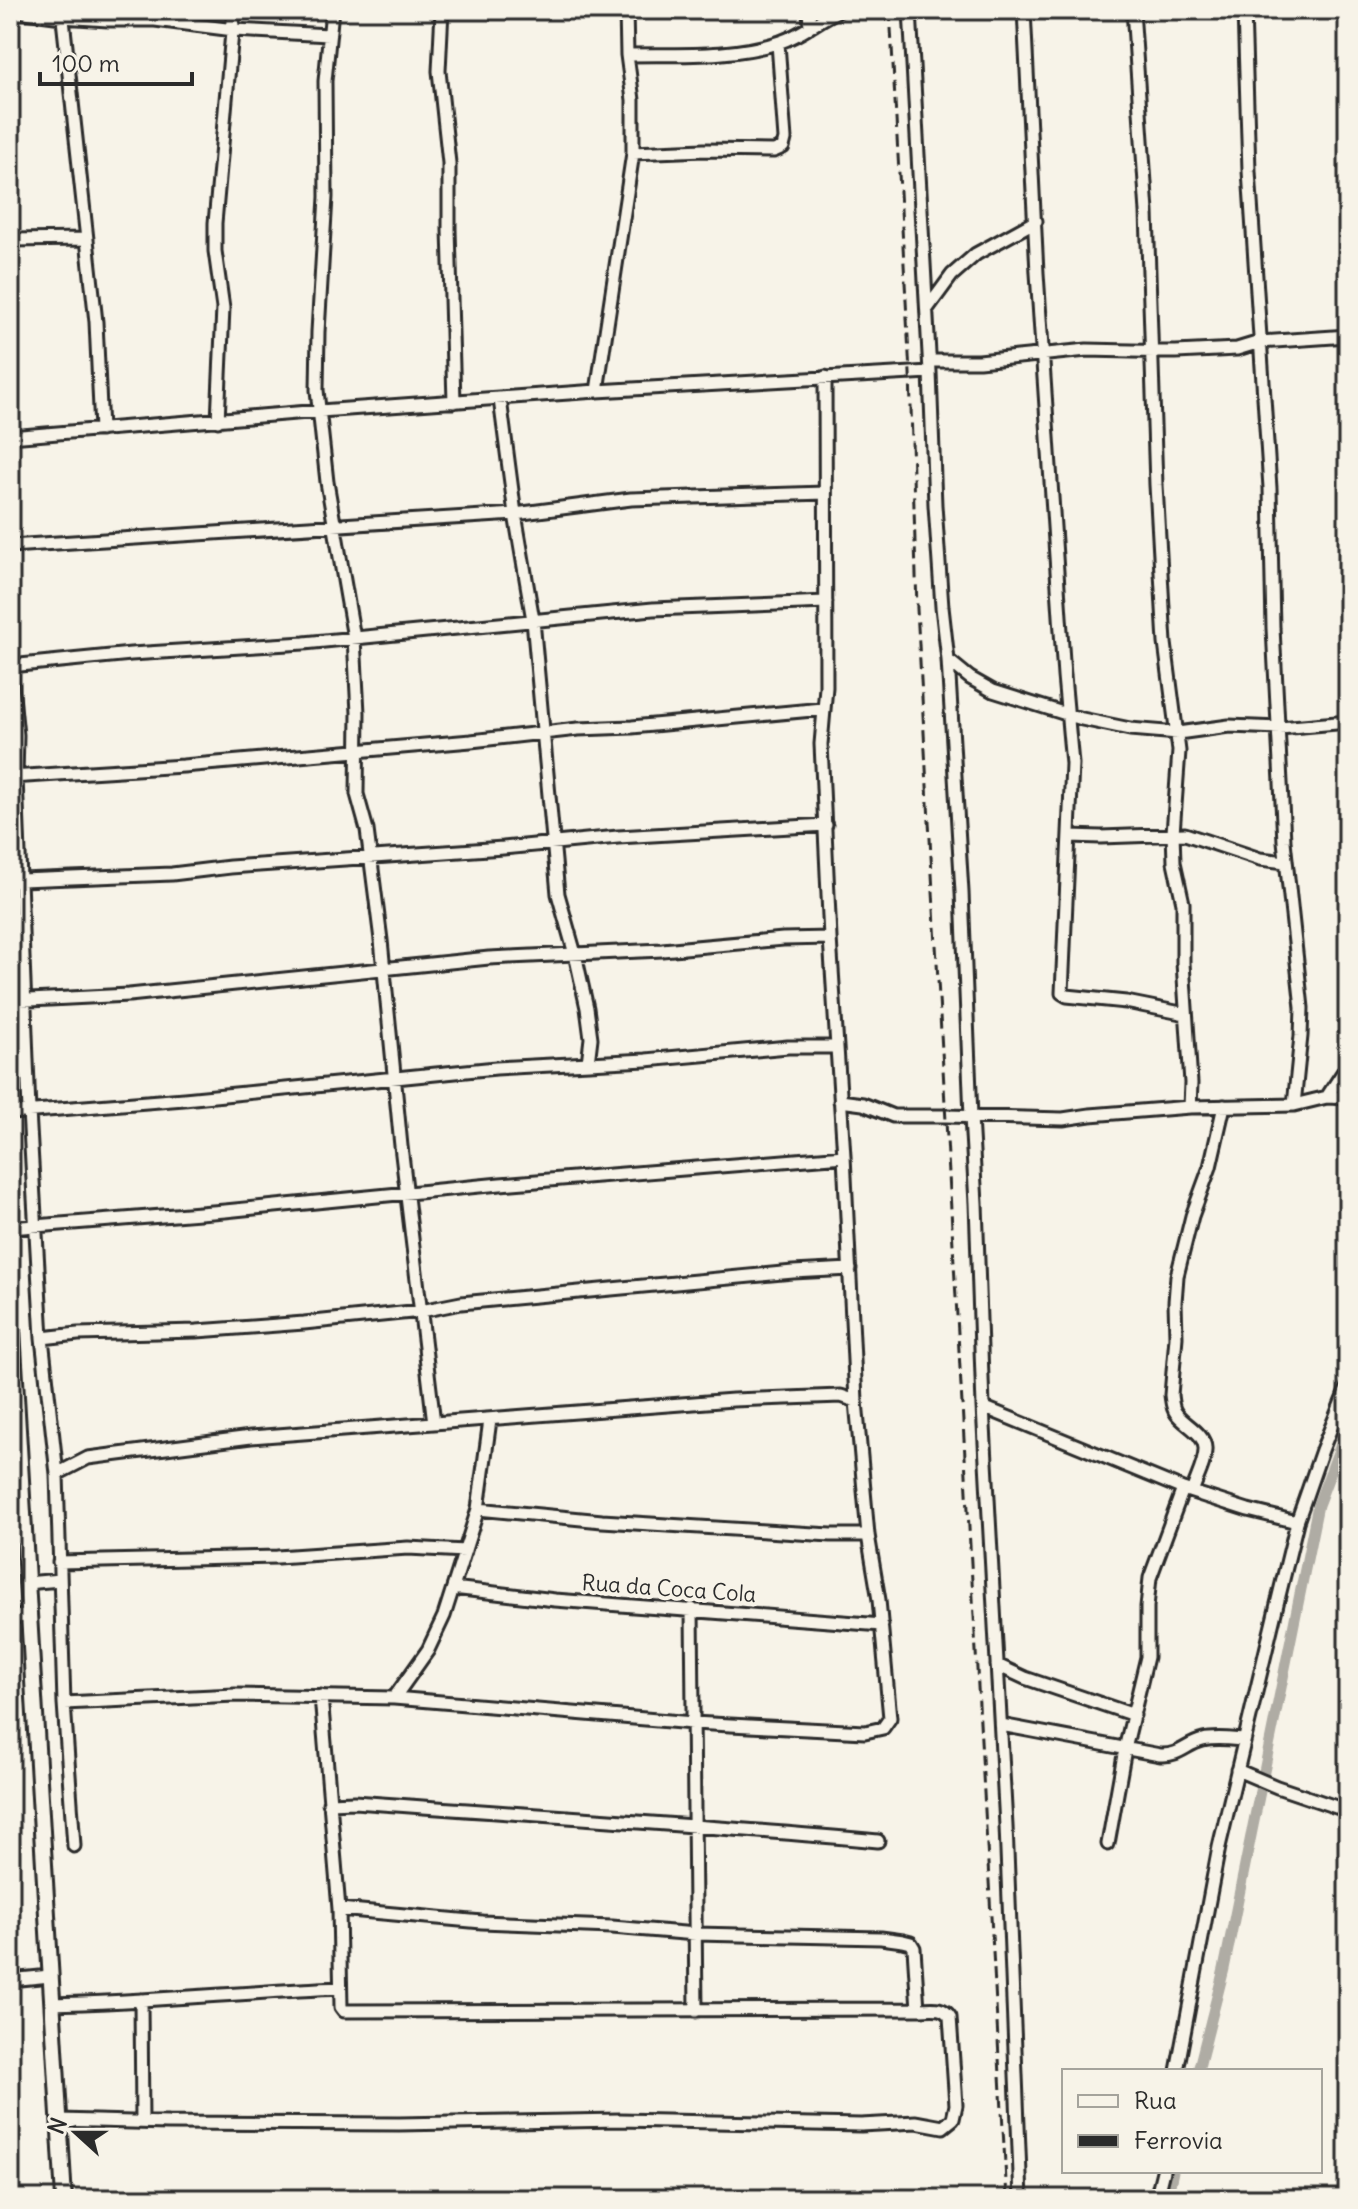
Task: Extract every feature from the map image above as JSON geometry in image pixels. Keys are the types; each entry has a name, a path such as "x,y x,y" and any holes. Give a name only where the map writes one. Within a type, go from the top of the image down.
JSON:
{"main road":[{"path":"10,1296 64,2199"}],"street":[{"path":"10,10 108,20 155,20 234,30 329,35"},
{"path":"218,421 223,308 215,251 215,223 234,10"},
{"path":"332,10 325,81 326,184 317,390 325,468 354,638 357,794 371,857 434,1423"},
{"path":"442,10 439,71 449,163 454,402"},
{"path":"597,391 633,153 633,100 627,55 626,10"},
{"path":"809,10 810,27"},
{"path":"627,55 707,54 778,43 840,10"},
{"path":"910,10 935,505 962,892 1021,2199"},
{"path":"1024,10 1043,355 1072,764 1064,996 1126,1002 1186,1014"},
{"path":"1133,10 1147,212 1165,643 1179,751 1173,833 1174,862 1183,903 1190,1107"},
{"path":"1244,10 1249,171 1270,488 1273,628 1286,862 1302,1008 1294,1105"},
{"path":"62,14 96,322 101,430"},
{"path":"633,153 774,151 783,147 778,43"},
{"path":"927,309 952,275 976,254 1036,221"},
{"path":"10,240 86,239"},
{"path":"10,437 320,411 825,377 1087,350 1152,352 1237,349 1260,342 1348,336"},
{"path":"64,1703 235,1695 394,1698 693,1723 865,1732 883,1728 890,1718 856,1401 830,938 821,744 826,687 825,377"},
{"path":"500,399 533,620 558,894 587,1008 591,1038 588,1063"},
{"path":"10,546 515,514 631,499 825,493"},
{"path":"74,1846 64,1703 57,1474 42,1338 16,881 13,777 17,735 10,666 354,638 653,609 826,602"},
{"path":"948,660 993,691 1069,715 1130,729 1178,733 1229,726 1280,728 1348,722"},
{"path":"13,777 169,768 823,709"},
{"path":"16,881 172,874 633,836 826,825"},
{"path":"1070,836 1185,834 1260,859 1286,862"},
{"path":"10,1001 129,995 489,958 830,938"},
{"path":"10,1113 496,1068 646,1060 788,1047 837,1047"},
{"path":"1327,1097 1348,1065"},
{"path":"840,1101 863,1104 893,1116 1063,1119 1190,1107 1294,1105 1327,1097 1348,1098"},
{"path":"1108,1844 1125,1749 1147,1657 1150,1578 1205,1449 1197,1432 1178,1416 1172,1404 1175,1302 1177,1276 1192,1216 1210,1167 1224,1106"},
{"path":"10,1228 844,1156"},
{"path":"42,1338 304,1323 421,1311 461,1303 850,1269"},
{"path":"1177,2069 1219,1847 1297,1522 1348,1386"},
{"path":"57,1474 88,1458 348,1428 733,1400 841,1396 856,1401"},
{"path":"983,1407 1187,1490 1297,1522"},
{"path":"394,1698 436,1635 453,1588 478,1509 490,1420"},
{"path":"478,1509 602,1521 868,1535"},
{"path":"59,1562 277,1557 408,1548 465,1551"},
{"path":"26,1583 60,1580"},
{"name":"Rua da Coca Cola","path":"453,1588 555,1600 882,1625"},
{"path":"692,1609 696,2011"},
{"path":"10,1617 29,1616"},
{"path":"997,1665 1025,1678 1134,1715"},
{"path":"60,2120 399,2124 620,2120 861,2125 916,2122 943,2127 953,2119 956,2105 950,2017 940,2008 346,2012 341,2007 339,1909 321,1696"},
{"path":"1001,1725 1170,1756 1209,1739 1243,1740"},
{"path":"1237,1770 1348,1811"},
{"path":"329,1803 354,1802 695,1825 878,1841"},
{"path":"339,1909 482,1922 903,1941 911,1943 914,1948 918,2009"},
{"path":"10,1980 50,1976"},
{"path":"52,2004 340,1988"},
{"path":"141,2000 142,2122"},
{"path":"1156,2199 1162,2173"}],"waterway":[{"path":"1199,2069 1224,1969 1318,1505 1348,1426"},
{"path":"1167,2199 1173,2173"}],"railway":[{"path":"890,10 910,373 917,609 1007,2199"}]}
